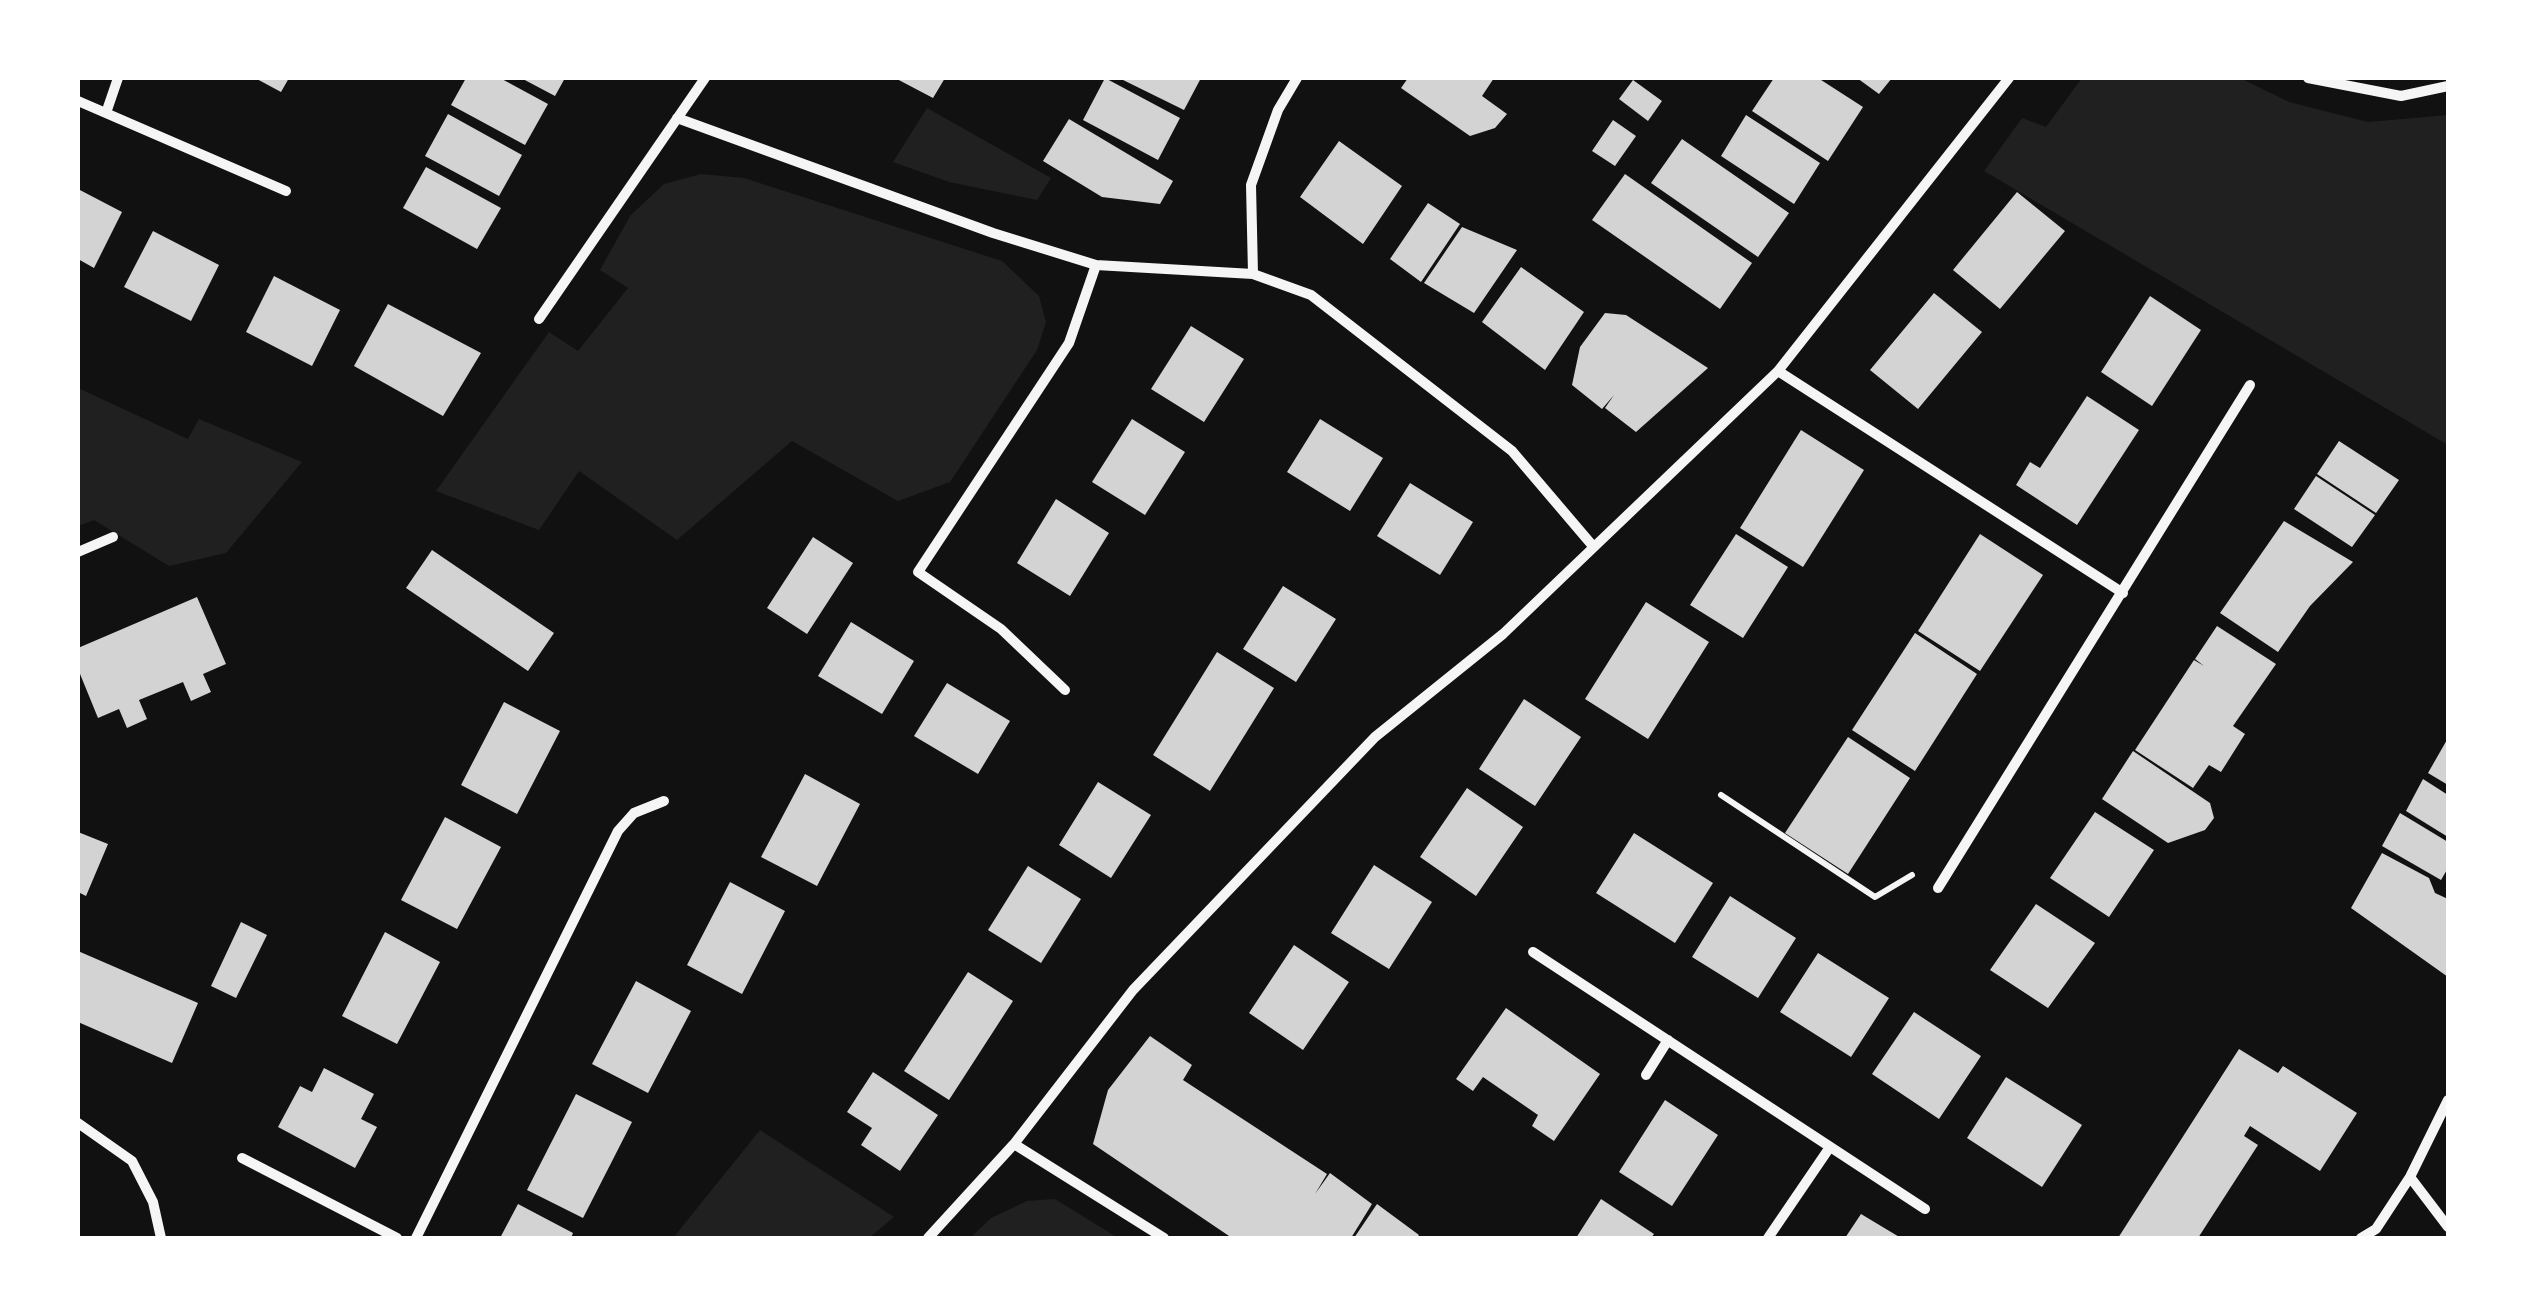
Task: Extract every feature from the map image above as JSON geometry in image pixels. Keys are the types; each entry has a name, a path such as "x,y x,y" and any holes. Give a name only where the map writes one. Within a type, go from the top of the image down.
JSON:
{"street":[{"path":"106,112 118,78"},
{"path":"539,319 705,78"},
{"path":"1253,274 1251,186 1278,110 1297,78"},
{"path":"928,1238 1014,1144 1134,990 1375,737 1503,634 1592,545 1778,372 2009,78"},
{"path":"2308,78 2400,96 2448,86"},
{"path":"78,101 286,191"},
{"path":"677,118 993,233 1096,265 1253,274 1311,295 1512,451 1592,545"},
{"path":"1066,690 1001,628 918,572 1069,343 1096,265"},
{"path":"1778,372 2123,593"},
{"path":"1938,888 2250,385"},
{"path":"78,552 114,537"},
{"path":"416,1238 618,831 634,813 664,802"},
{"path":"1534,952 1925,1209"},
{"path":"1646,1075 1668,1040"},
{"path":"2361,1238 2376,1229 2410,1177 2448,1100"},
{"path":"78,1124 132,1161 152,1202 162,1238"},
{"path":"1014,1144 1164,1238"},
{"path":"1768,1238 1830,1146"},
{"path":"242,1158 396,1238"},
{"path":"2410,1177 2448,1226"}],"path":[{"path":"1720,795 1875,898 1914,874 1938,888"}],"shaded area":[{"path":"2082,78 2240,78 2289,102 2368,122 2448,115 2448,445 1984,171 2022,118 2046,127"},
{"path":"927,108 1051,178 1037,200 949,182 893,162"},
{"path":"701,174 744,178 1002,261 1039,296 1046,322 1037,350 950,482 898,501 792,441 677,540 579,471 539,530 436,491 549,332 578,351 628,288 600,270 630,216 664,184"},
{"path":"78,388 188,439 199,419 302,462 226,553 169,566 94,520 78,526"},
{"path":"760,1130 894,1217 869,1238 673,1238"},
{"path":"1055,1199 1118,1238 970,1238 991,1218 1027,1201"}],"building":[{"path":"255,78 289,78 281,92"},
{"path":"466,78 500,78 548,104 525,145 451,105"},
{"path":"521,78 565,78 555,96"},
{"path":"895,78 945,78 933,98"},
{"path":"1105,78 1180,118 1158,160 1083,120"},
{"path":"1119,78 1201,78 1184,110"},
{"path":"1408,78 1494,78 1482,96 1507,114 1495,128 1470,136 1401,88"},
{"path":"1774,78 1818,78 1863,107 1828,161 1752,111"},
{"path":"1857,78 1892,78 1879,94"},
{"path":"1633,80 1662,101 1648,121 1619,99"},
{"path":"448,114 522,155 499,196 425,156"},
{"path":"1746,115 1820,163 1794,204 1721,156"},
{"path":"1069,119 1173,181 1160,204 1102,197 1043,161"},
{"path":"1613,120 1636,136 1615,166 1592,151"},
{"path":"1682,139 1789,213 1758,257 1651,183"},
{"path":"1339,141 1402,186 1363,244 1300,197"},
{"path":"426,167 501,208 477,249 403,208"},
{"path":"1625,174 1752,263 1720,309 1592,220"},
{"path":"78,189 122,212 94,268 78,259"},
{"path":"2017,192 2065,231 2000,309 1953,270"},
{"path":"1428,203 1460,224 1421,282 1390,259"},
{"path":"1462,227 1517,250 1474,313 1424,283"},
{"path":"153,231 219,265 191,321 124,287"},
{"path":"1521,267 1584,312 1545,370 1482,322"},
{"path":"274,276 340,310 312,366 246,332"},
{"path":"1934,293 1982,332 1918,409 1870,370"},
{"path":"2150,296 2201,330 2152,406 2101,372"},
{"path":"388,304 481,353 443,416 354,366"},
{"path":"1605,313 1626,315 1708,368 1636,432 1605,408 1614,395 1602,409 1572,385 1580,347"},
{"path":"1191,326 1244,359 1204,422 1151,389"},
{"path":"2087,396 2139,430 2077,525 2016,485 2030,462 2040,468"},
{"path":"1132,419 1185,452 1145,515 1092,482"},
{"path":"1320,419 1383,458 1350,511 1287,472"},
{"path":"1801,430 1864,470 1803,567 1740,528"},
{"path":"2339,441 2399,480 2376,513 2317,474"},
{"path":"2316,476 2375,515 2352,547 2294,509"},
{"path":"1410,483 1473,522 1440,575 1377,536"},
{"path":"1056,499 1109,533 1070,596 1017,563"},
{"path":"2284,521 2353,562 2310,606 2278,652 2220,613"},
{"path":"1736,534 1788,567 1743,638 1690,605"},
{"path":"1980,534 2043,575 1980,671 1918,631"},
{"path":"813,537 853,563 807,634 767,608"},
{"path":"432,550 554,633 528,671 406,588"},
{"path":"1283,586 1336,619 1296,682 1243,649"},
{"path":"197,597 226,664 203,674 211,692 191,701 183,682 139,700 147,719 127,728 119,709 98,718 78,669 78,648"},
{"path":"1646,602 1709,642 1648,739 1585,699"},
{"path":"851,622 914,661 882,714 818,676"},
{"path":"2217,626 2276,664 2233,726 2245,734 2221,772 2209,765 2193,788 2135,750 2194,660 2204,666 2195,659"},
{"path":"1915,633 1977,674 1915,771 1852,730"},
{"path":"1217,652 1274,688 1210,791 1153,755"},
{"path":"947,683 1010,721 978,774 914,736"},
{"path":"1524,699 1581,737 1535,806 1479,769"},
{"path":"504,702 560,731 517,814 461,785"},
{"path":"1848,737 1910,778 1848,874 1785,833"},
{"path":"2448,738 2448,785 2428,773"},
{"path":"2133,751 2210,803 2214,818 2205,830 2168,843 2102,799"},
{"path":"805,774 860,804 817,886 761,857"},
{"path":"2423,779 2448,795 2448,837 2406,811"},
{"path":"1098,782 1151,815 1111,878 1059,845"},
{"path":"1467,788 1523,827 1476,896 1420,857"},
{"path":"2095,812 2154,850 2109,917 2050,878"},
{"path":"2400,813 2448,842 2448,868 2441,880 2382,846"},
{"path":"445,817 501,847 457,929 401,900"},
{"path":"78,832 108,844 86,896 78,892"},
{"path":"1634,833 1713,883 1675,943 1596,893"},
{"path":"2382,853 2429,878 2435,893 2448,899 2448,977 2351,908"},
{"path":"1374,865 1432,902 1389,969 1331,933"},
{"path":"1028,866 1081,899 1041,963 988,930"},
{"path":"730,882 785,911 742,994 687,965"},
{"path":"1730,896 1796,938 1758,998 1692,957"},
{"path":"2036,904 2095,943 2048,1008 1990,970"},
{"path":"241,922 267,935 236,998 211,986"},
{"path":"385,932 440,962 397,1044 342,1016"},
{"path":"1294,945 1349,982 1303,1050 1249,1013"},
{"path":"78,951 198,1003 172,1063 78,1022"},
{"path":"1818,953 1889,998 1851,1057 1780,1012"},
{"path":"968,972 1013,1001 949,1100 904,1071"},
{"path":"636,981 691,1011 648,1093 592,1064"},
{"path":"1506,1008 1600,1074 1554,1141 1532,1126 1538,1115 1483,1077 1473,1091 1456,1079"},
{"path":"1914,1012 1981,1056 1939,1119 1872,1074"},
{"path":"1150,1036 1192,1065 1183,1080 1327,1174 1315,1194 1330,1173 1372,1204 1351,1238 1232,1238 1093,1144 1108,1090"},
{"path":"2239,1049 2278,1073 2283,1066 2357,1113 2320,1171 2250,1126 2244,1136 2258,1145 2198,1238 2118,1238"},
{"path":"324,1068 374,1094 361,1119 377,1127 355,1168 278,1127 300,1086 312,1092"},
{"path":"873,1072 938,1115 900,1171 861,1145 872,1128 847,1112"},
{"path":"2006,1077 2082,1125 2042,1187 1967,1138"},
{"path":"576,1094 632,1122 583,1218 527,1190"},
{"path":"1665,1100 1718,1135 1672,1206 1619,1172"},
{"path":"1601,1199 1654,1234 1651,1238 1576,1238"},
{"path":"518,1204 573,1233 571,1238 500,1238"},
{"path":"1377,1204 1419,1235 1417,1238 1354,1238"},
{"path":"1861,1214 1901,1238 1845,1238"}]}
